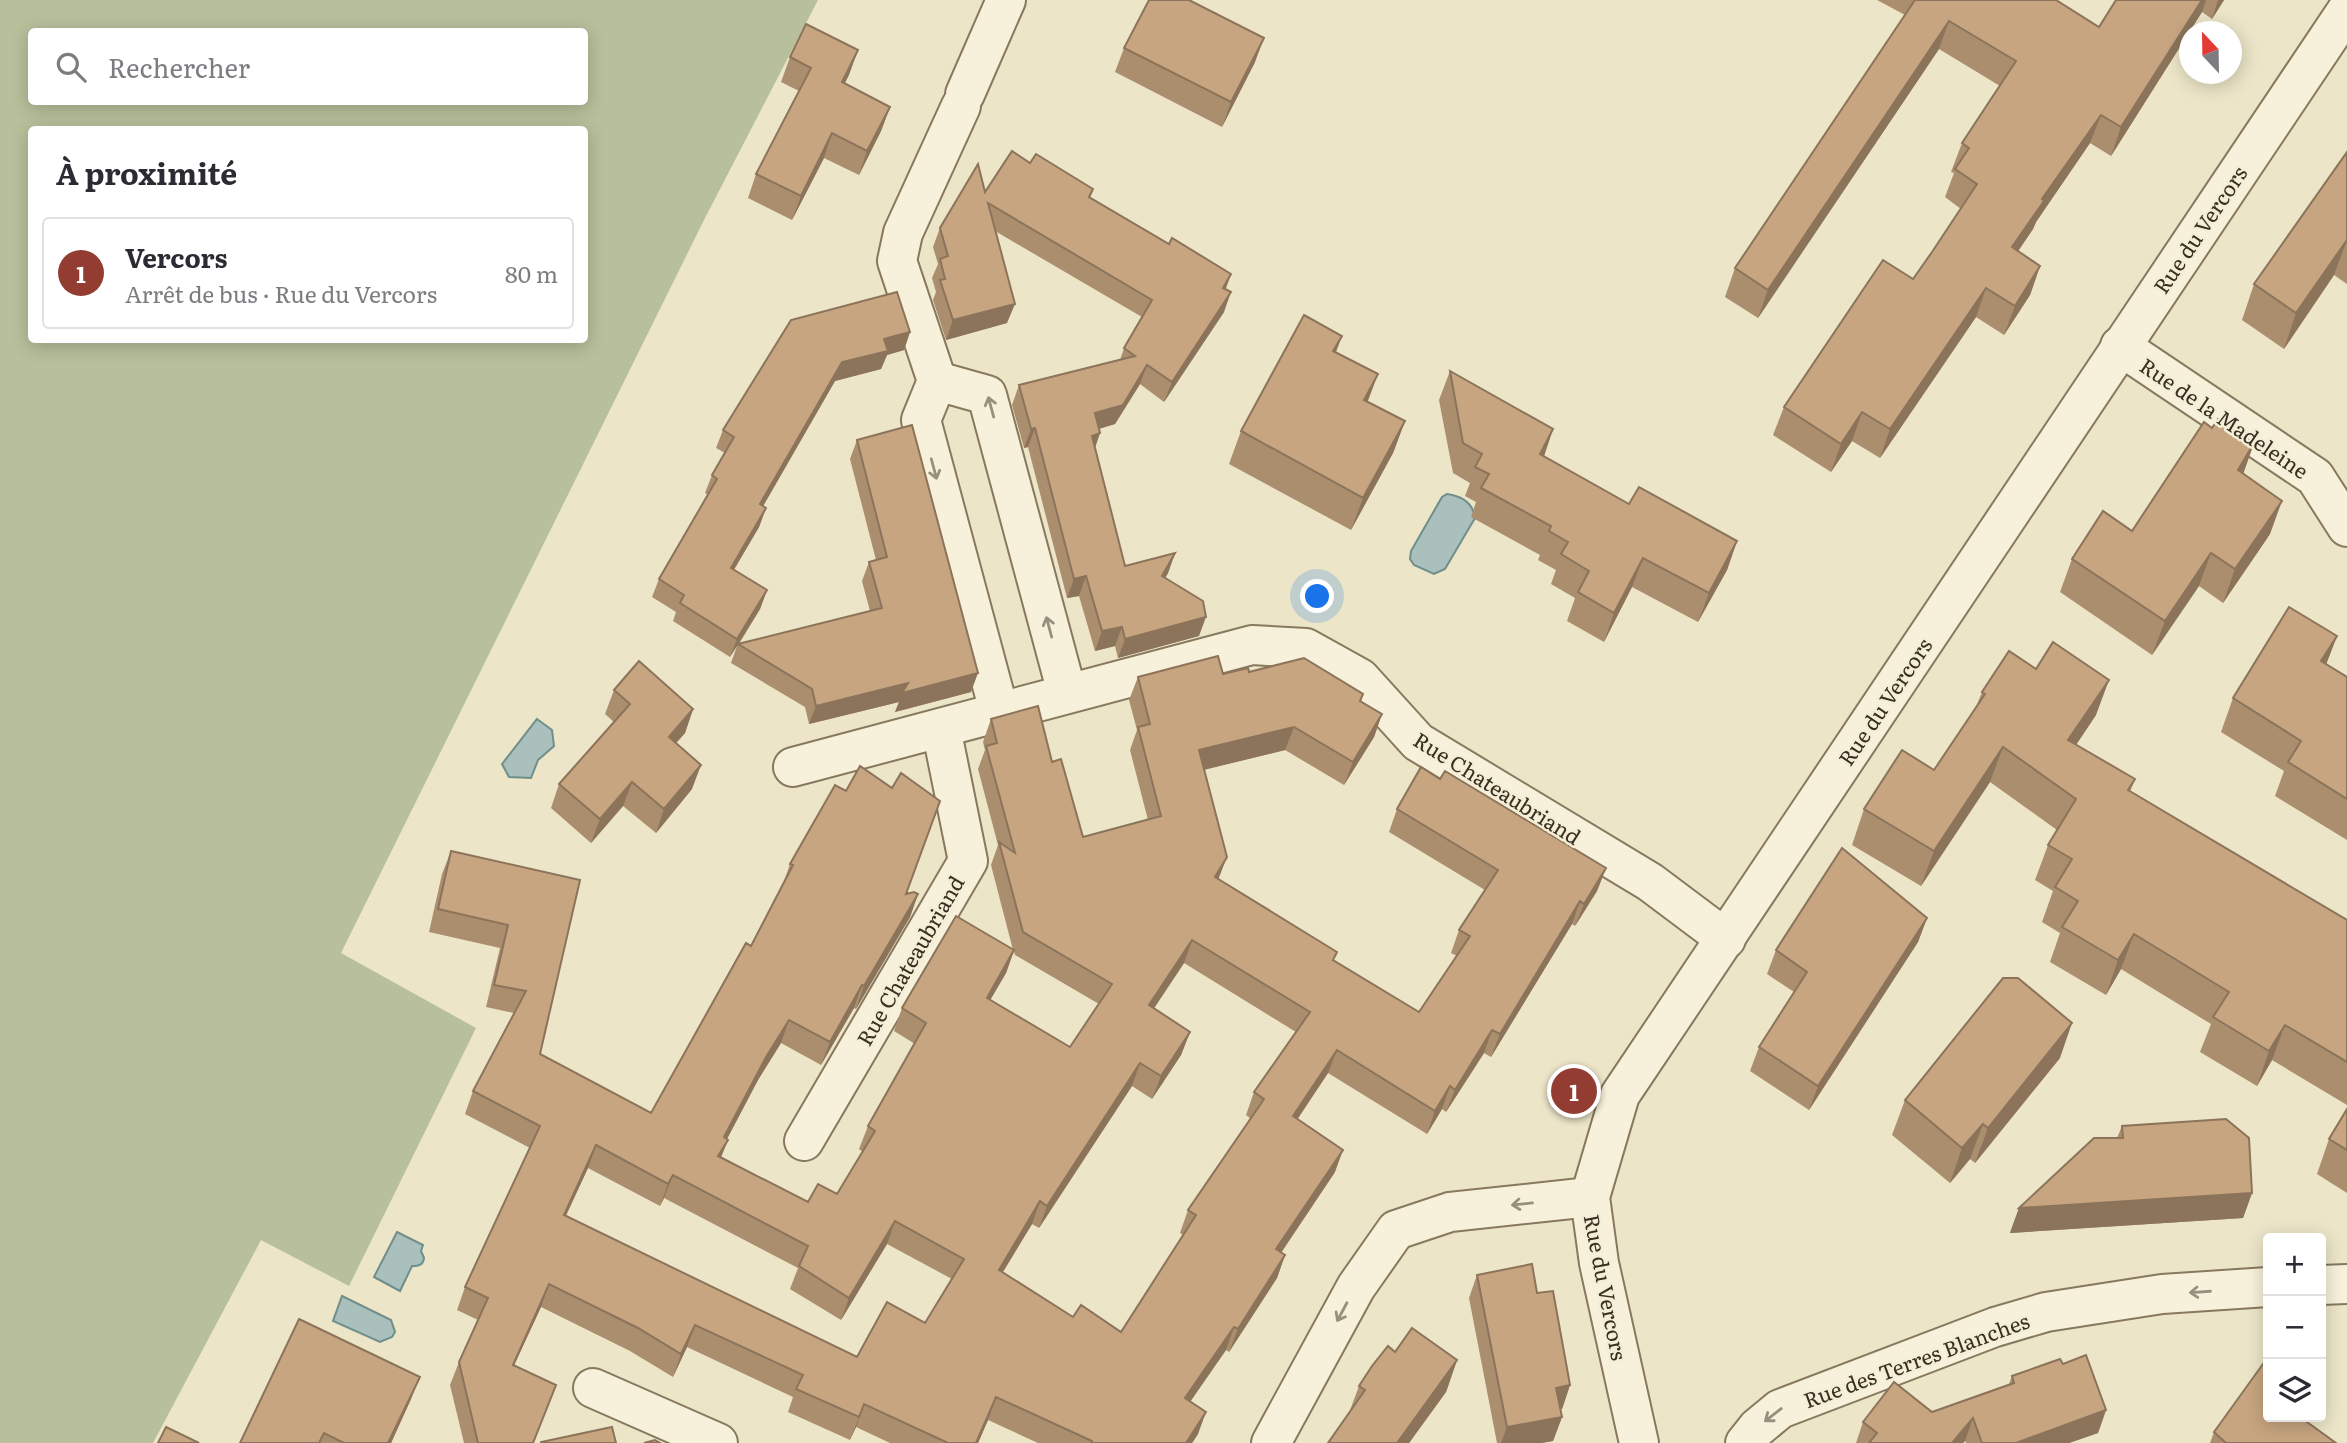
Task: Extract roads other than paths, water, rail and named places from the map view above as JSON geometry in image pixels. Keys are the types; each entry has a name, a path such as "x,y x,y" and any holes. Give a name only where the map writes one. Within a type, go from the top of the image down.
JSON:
{"street":[{"path":"999,711 921,420 937,381 898,261 903,233 1006,0"},
{"name":"Rue du Vercors","path":"1639,1443 1599,1263 1590,1197 1620,1095 2347,10"},
{"name":"Rue de la Madeleine","path":"2120,346 2315,477 2347,527"},
{"path":"937,381 988,395 1067,693"},
{"name":"Rue Chateaubriand","path":"793,767 1252,645 1306,648 1360,678 1418,742 1650,882 1726,939"},
{"name":"Rue Chateaubriand","path":"804,1140 968,861 941,728"},
{"path":"1271,1443 1356,1287 1396,1230 1450,1212 1590,1197"},
{"path":"2326,1285 2347,1284"},
{"name":"Rue des Terres Blanches","path":"1745,1443 1780,1409 1996,1327 2046,1312 2162,1294 2263,1287"},
{"path":"593,1388 718,1443"}],"water":[{"path":"1447,494 1466,501 1475,518 1445,569 1434,574 1414,565 1410,559 1411,551 1442,497"},
{"path":"537,719 552,730 554,746 538,760 531,778 509,777 502,764"},
{"path":"397,1232 423,1245 421,1251 424,1258 420,1265 412,1266 400,1291 374,1277"},
{"path":"342,1296 391,1320 395,1332 392,1337 380,1342 333,1321"}],"place":[{"name":"Vercors","path":"1574,1091"}]}
